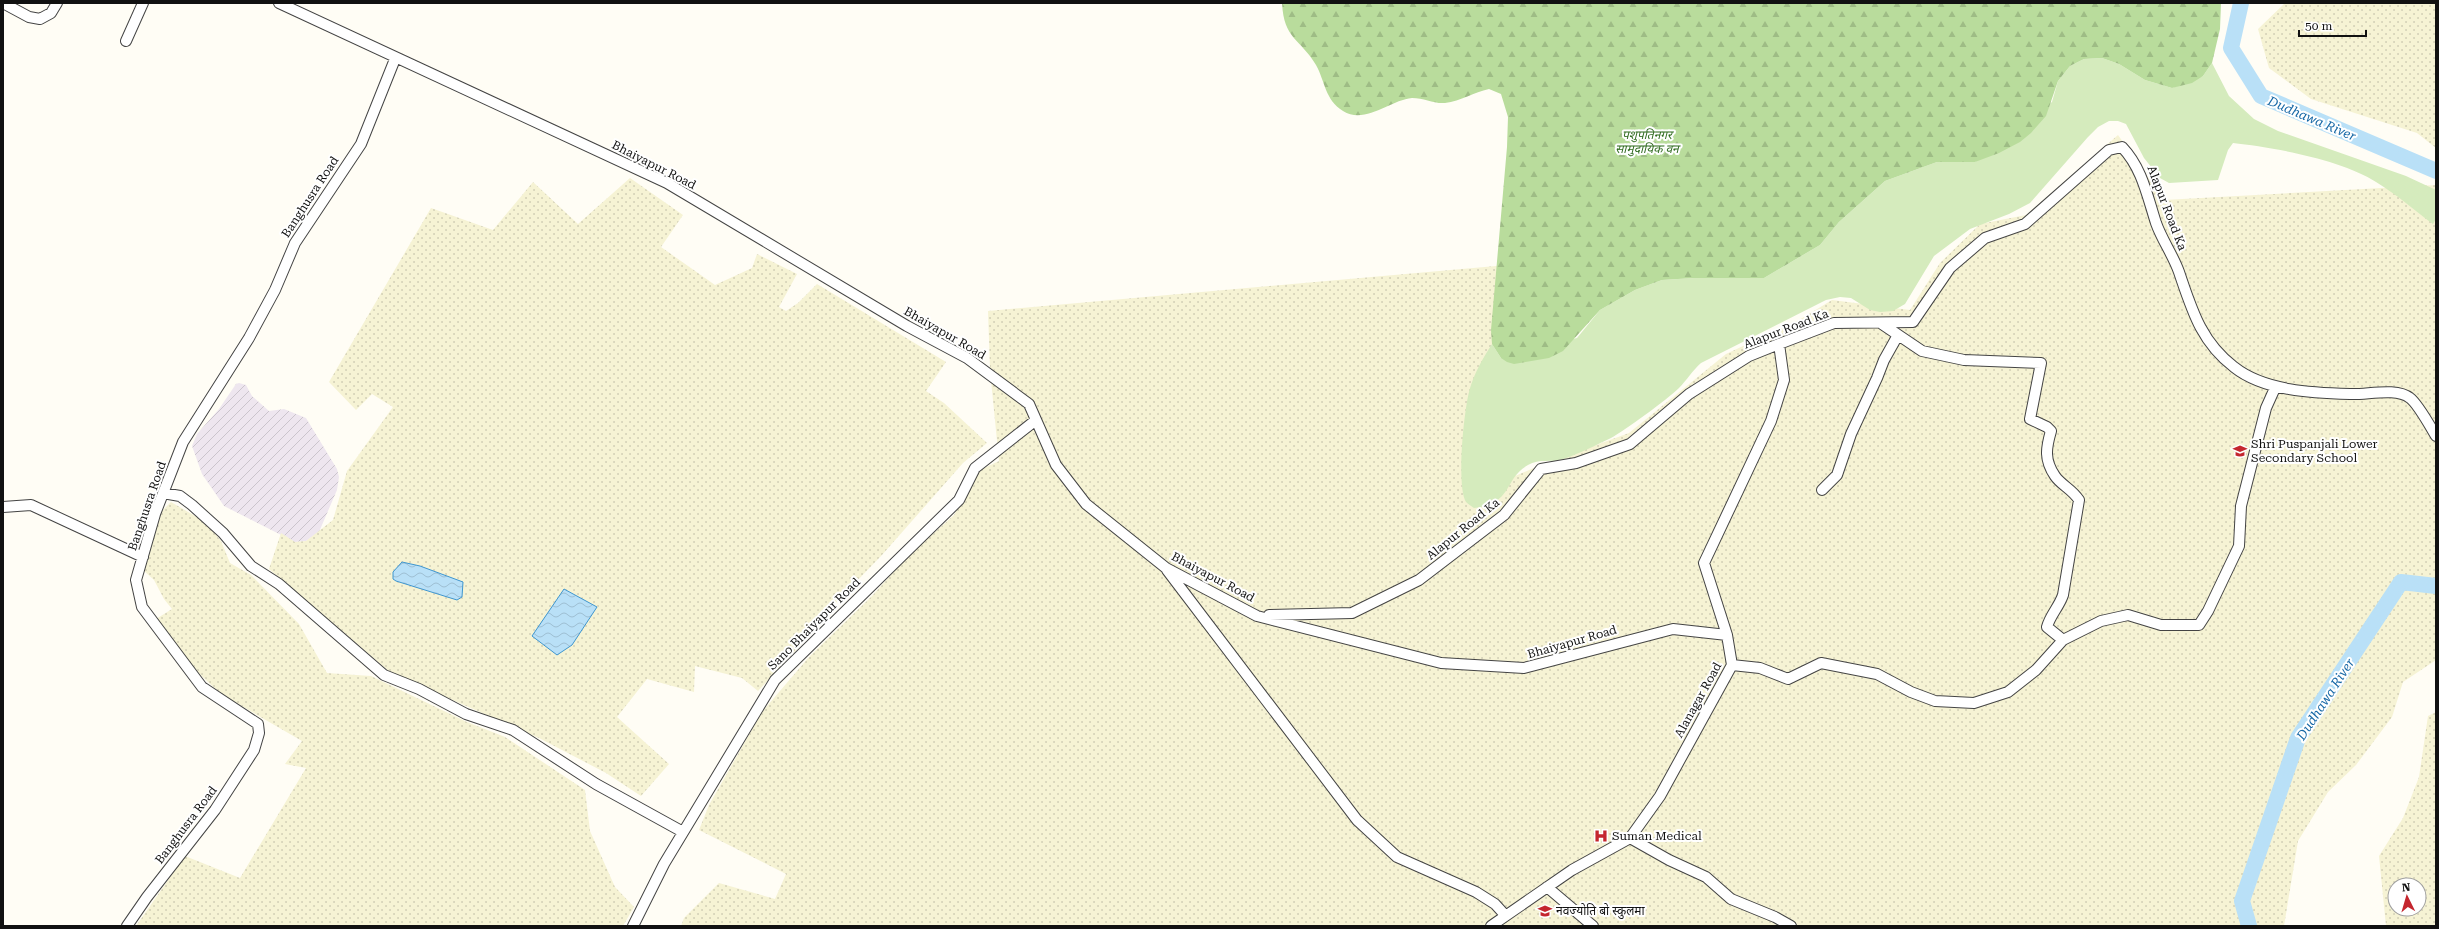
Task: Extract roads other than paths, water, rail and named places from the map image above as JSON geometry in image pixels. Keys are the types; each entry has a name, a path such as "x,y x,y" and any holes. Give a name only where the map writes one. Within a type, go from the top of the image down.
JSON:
{"street":[{"path":"3,3 29,17 40,19 51,13 57,3"},
{"path":"126,41 143,3"},
{"name":"Bhaiyapur Road","path":"279,3 395,59 667,183 900,322 967,358 1029,404 1056,465 1086,504 1166,568 1257,616 1441,663 1524,668 1673,629 1727,635"},
{"name":"Banghusra Road","path":"128,926 147,897 215,810 254,750 259,733 258,724 202,687 142,607 136,580 143,557 163,493 183,442 249,338 275,290 295,243 361,144 395,59"},
{"name":"Alapur Road Ka","path":"1257,616 1352,613 1419,580 1504,515 1541,470 1576,463 1630,444 1690,394 1749,356 1834,323 1882,324 1912,322 1950,268 1985,238 2025,224 2109,150 2122,147 2131,156 2141,173 2157,225 2206,340 2235,368 2275,388 2351,394 2396,393 2410,398 2436,436"},
{"path":"1882,324 1922,351 1964,360 2041,363 2030,419 2047,426 2051,431 2045,452 2055,476 2073,491 2079,500 2063,595 2060,603 2050,616 2047,627 2063,640"},
{"path":"1822,490 1837,475 1850,434 1884,360 1898,335"},
{"name":"Alanagar Road","path":"1491,926 1547,887 1630,838 1660,796 1732,665 1727,635 1704,563 1771,421 1784,380 1779,344"},
{"path":"1732,665 1760,668 1788,679 1821,664 1877,674 1911,692 1935,701 1974,703 2008,692 2036,670 2063,640 2101,621 2128,614 2161,625 2199,625 2208,611 2239,546 2241,506 2266,408 2275,388"},
{"name":"Sano Bhaiyapur Road","path":"633,926 664,864 730,757 775,680 959,500 975,468 1036,420"},
{"path":"163,493 180,496 192,505 222,533 251,566 279,584 384,675 419,689 466,714 512,730 596,784 683,832"},
{"path":"3,507 31,506 143,557"},
{"path":"1166,568 1357,820 1398,857 1476,892 1495,904 1505,915 1503,926"},
{"path":"1630,838 1669,860 1706,877 1731,899 1775,916 1791,926"},
{"path":"1547,887 1593,926"}],"water":[{"path":"402,562 420,566 463,582 462,597 457,600 396,581 393,579 393,572"},
{"path":"564,589 597,607 572,645 557,655 532,636"}],"waterway":[{"name":"Dudhawa River","path":"2241,3 2231,48 2261,96 2436,171"},
{"name":"Dudhawa River","path":"2249,926 2242,901 2298,738 2401,582 2436,586"}],"place":[{"name":"Shri Puspanjali Lower Secondary School","path":"2240,451"},
{"name":"Suman Medical","path":"1601,836"},
{"name":"नवज्याेति बाे स्कुलमा","path":"1545,911"}],"park label":[{"name":"पशुपतिनगर सामुदायिक वन","path":"1647,142"}]}
